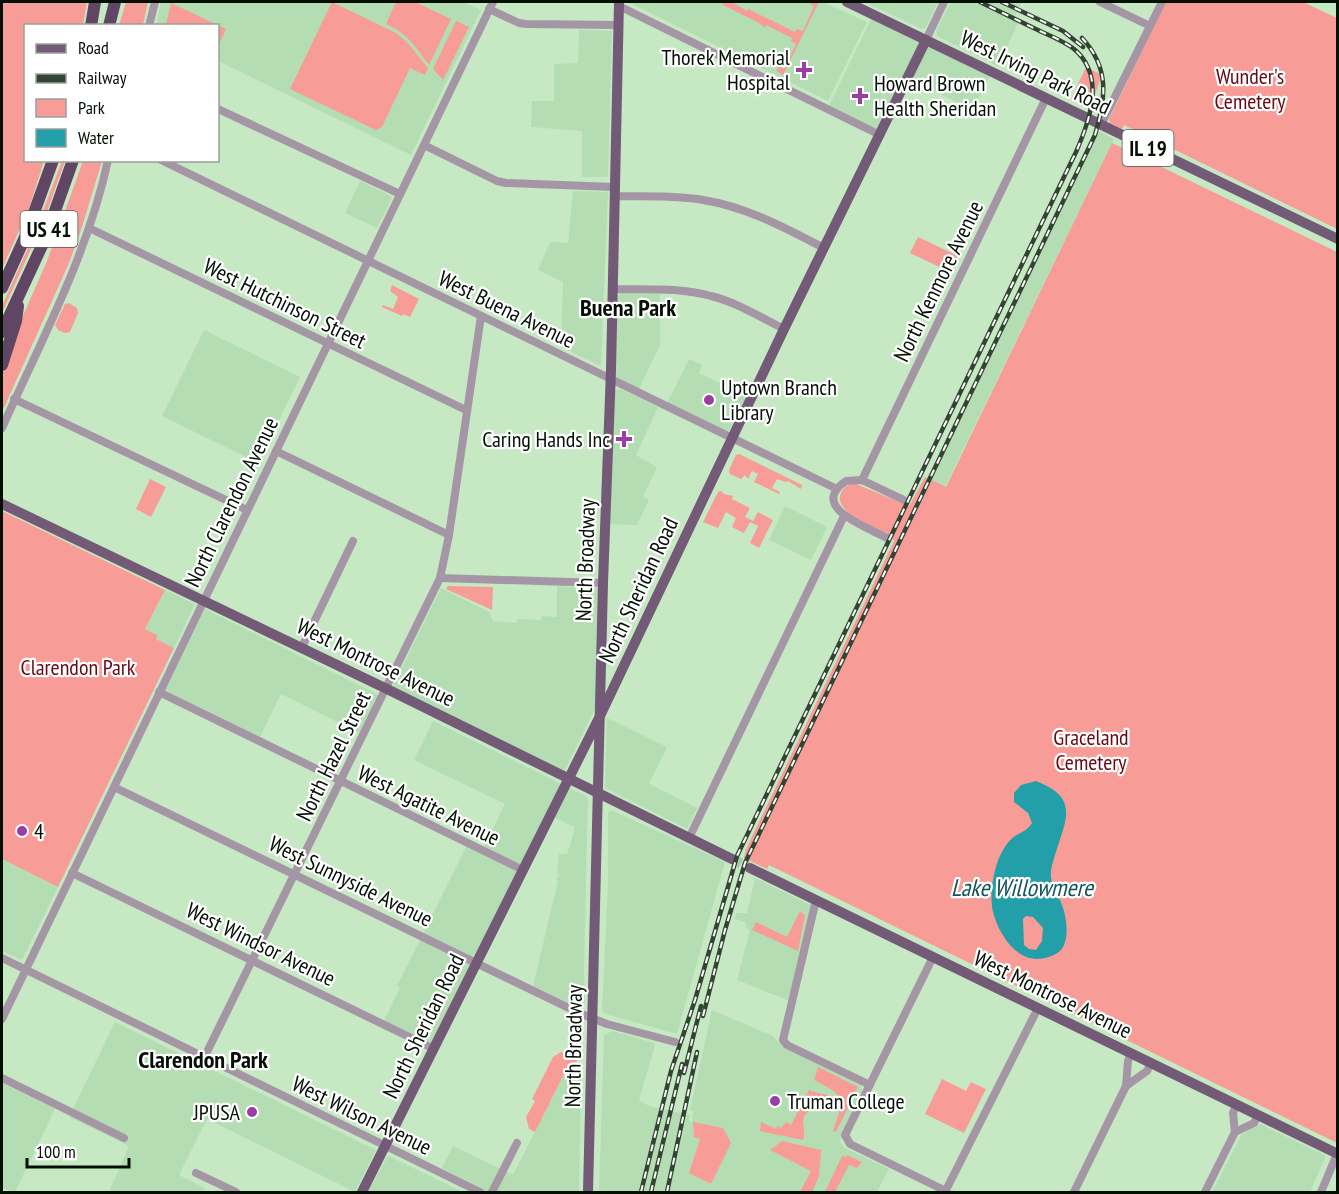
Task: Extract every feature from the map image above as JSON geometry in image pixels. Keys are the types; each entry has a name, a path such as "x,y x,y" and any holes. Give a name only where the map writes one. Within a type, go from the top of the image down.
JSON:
{"highway":[{"path":"91,24 95,2"},
{"path":"110,24 115,2"},
{"name":"US 41","path":"2,288 26,235 52,162"},
{"name":"US 41","path":"2,332 45,239 72,162"},
{"path":"2,365 16,321 18,296"}],"main road":[{"name":"West Irving Park Road","path":"847,2 1338,240"},
{"name":"North Broadway","path":"588,1192 619,4"},
{"name":"North Sheridan Road","path":"362,1192 600,716 784,329 926,40"},
{"name":"West Montrose Avenue","path":"2,504 302,647 732,859"},
{"name":"West Montrose Avenue","path":"750,868 1337,1154"}],"street":[{"path":"149,24 154,2"},
{"name":"North Sheridan Road","path":"926,40 944,2"},
{"path":"1100,2 1150,26"},
{"path":"1101,125 1162,2"},
{"path":"619,4 880,135"},
{"path":"491,5 519,23 618,25"},
{"name":"North Clarendon Avenue","path":"2,1019 491,5"},
{"name":"North Kenmore Avenue","path":"862,480 1046,98"},
{"path":"219,109 400,194"},
{"path":"424,145 497,181 506,183 614,191 729,205 762,217 824,248"},
{"path":"2,428 73,270 89,228 107,162"},
{"name":"West Buena Avenue","path":"165,162 837,489"},
{"name":"West Hutchinson Street","path":"89,228 466,410"},
{"path":"612,289 671,290 710,295 784,329"},
{"name":"North Hazel Street","path":"204,1058 440,578 449,535 481,316"},
{"path":"14,399 247,510"},
{"path":"276,451 449,535"},
{"path":"887,538 844,516 836,508 834,499 837,489 846,481 862,480 904,500"},
{"path":"689,838 844,516"},
{"path":"302,647 353,541"},
{"path":"440,578 603,583"},
{"name":"West Agatite Avenue","path":"159,692 522,870"},
{"name":"West Sunnyside Avenue","path":"114,787 592,1018 675,1042"},
{"name":"West Windsor Avenue","path":"72,873 434,1048"},
{"path":"816,900 783,1041 870,1085"},
{"path":"933,957 845,1132 845,1139 850,1144 946,1192 1038,1008"},
{"name":"West Wilson Avenue","path":"2,958 480,1192"},
{"path":"1074,1192 1126,1086 1131,1054"},
{"path":"1126,1086 1147,1071 1151,1063"},
{"path":"2,1078 124,1138"},
{"path":"1205,1192 1235,1132 1233,1113 1236,1105"},
{"path":"1235,1132 1254,1123 1258,1115"},
{"path":"492,1192 517,1143"},
{"path":"1321,1192 1337,1154"},
{"path":"196,1173 236,1192"}],"shaded area":[{"path":"161,2 464,2 481,10 411,155 219,61 219,24 156,24"},
{"name":"Thorek Memorial Hospital","path":"628,2 823,2 867,22 828,101"},
{"path":"864,2 938,2 926,27 922,29"},
{"path":"951,2 1022,2 1013,20 1018,23 998,66 937,36 936,31"},
{"path":"873,15 991,73 973,110 906,78 879,134 828,108"},
{"path":"579,30 612,31 608,177 582,177 582,131 531,127 532,101 554,101 554,64 578,63"},
{"path":"1095,129 1114,139 945,487 927,478"},
{"path":"360,181 392,198 377,228 345,213"},
{"path":"573,191 608,192 601,366 561,347 563,282 538,270 550,242 568,243"},
{"path":"621,293 660,294 660,345 639,389 615,375 618,296"},
{"path":"204,330 300,377 258,463 162,416"},
{"path":"689,359 702,365 699,373 747,396 728,432 667,403"},
{"path":"621,389 658,407 636,455 657,467 643,497 649,500 637,525 610,524 614,394 616,390"},
{"path":"785,506 827,527 811,560 769,540"},
{"path":"557,586 599,588 595,709 564,772 392,688 441,588 489,612 493,621 517,623 517,619 541,620 541,616 557,617"},
{"path":"165,590 195,604 174,648 156,639 145,629"},
{"path":"205,609 379,695 359,733 281,694 260,737 165,690"},
{"path":"607,718 667,747 649,784 697,808 687,829 605,788"},
{"path":"433,721 588,797 585,1003 580,1007 573,1007 533,986 558,881 556,880 559,874 557,873 559,854 567,854 574,832 574,827 549,815 434,1049 383,1023 400,988 397,986 468,843 482,850 505,804 414,760"},
{"path":"611,810 725,862 677,1034 606,1014 602,1010 608,885 608,813"},
{"path":"2,859 58,887 22,960 2,951"},
{"path":"755,878 811,905 790,1001 737,980 750,930 745,927 746,922 735,919 736,913 747,913"},
{"name":"Truman College","path":"712,1010 773,1036 783,1047 861,1085 862,1091 842,1131 840,1142 845,1148 889,1169 877,1192 599,1192 604,1035 613,1031 654,1043 639,1100 649,1106 690,1115 689,1121 692,1122 693,1111 690,1110"},
{"path":"115,1022 376,1150 355,1192 207,1119 179,1175 205,1188 203,1192 109,1192 129,1146 69,1117"},
{"path":"565,1072 581,1074 579,1192 486,1192 442,1168 453,1146 513,1175"},
{"path":"2,1083 55,1109 15,1192 2,1188"},
{"path":"1260,1124 1326,1156 1310,1192 1212,1192 1242,1134"},
{"path":"387,1157 391,1157 463,1192 368,1192"}],"green space":[{"path":"2,2 87,2 83,24 24,24 24,162 44,162 29,208 2,269"},
{"path":"126,2 148,2 143,24 119,24"},
{"path":"332,2 396,33 407,42 428,68 425,75 410,68 382,127 376,130 290,89"},
{"path":"396,2 415,2 451,19 429,65 406,36 386,24"},
{"path":"722,2 732,2 795,32 797,29 803,31 814,6 810,4 811,2 819,2 783,75 776,71 779,66 784,69 796,44 791,41 792,38 766,25 765,28 723,5"},
{"name":"Wunder's Cemetery","path":"1166,2 1303,2 1337,18 1337,229 1124,125 1122,129 1110,123 1109,119"},
{"path":"171,3 215,24 166,24"},
{"path":"456,21 469,27 443,80 433,69"},
{"path":"219,26 226,29 219,45"},
{"path":"1086,67 1102,75 1090,108 1071,99"},
{"name":"Graceland Cemetery","path":"1112,143 1337,252 1337,1143 769,865 767,869 744,858 746,849 894,541 892,536 849,514 840,500 842,491 851,484 856,484 909,506 925,477 946,487"},
{"path":"62,162 65,162 44,220 2,313 2,306 35,232"},
{"path":"83,162 102,162 69,263 2,412 2,376 12,341 47,261"},
{"path":"918,237 958,256 950,272 910,253"},
{"path":"392,285 419,299 410,317 382,307 383,305 393,309 398,297 390,291"},
{"path":"69,303 77,308 78,313 70,332 65,333 58,330 55,325 65,304"},
{"path":"739,454 802,485 801,489 788,481 777,479 772,488 780,492 779,494 754,482 758,474 752,471 748,479 745,475 741,479 730,474 729,470 736,455"},
{"path":"150,479 166,487 151,517 136,509"},
{"path":"721,491 750,508 745,517 753,521 758,512 773,520 759,548 750,543 758,526 750,522 744,533 732,527 736,518 726,512 718,528 703,522 718,492"},
{"name":"Clarendon Park","path":"2,511 165,590 145,629 157,635 156,639 174,648 58,887 2,859"},
{"path":"448,586 493,587 492,610 446,589"},
{"path":"800,911 805,915 798,951 752,930 756,922 787,937"},
{"path":"561,1052 577,1052 576,1074 565,1072 535,1132 529,1129 526,1117 535,1101 532,1099 553,1057"},
{"path":"818,1067 858,1087 836,1132 833,1131 840,1099 832,1090 814,1080"},
{"path":"942,1079 966,1091 971,1082 986,1089 964,1133 925,1114"},
{"path":"809,1090 828,1095 833,1105 831,1112 816,1108 805,1114 803,1140 760,1131 761,1122 776,1129 778,1126 781,1128 786,1122 791,1125"},
{"path":"693,1122 723,1128 731,1143 711,1184 689,1173 700,1139 694,1137"},
{"path":"782,1141 821,1150 819,1176 812,1192 800,1192 811,1171 770,1150"},
{"path":"847,1155 862,1162 857,1168 849,1165 835,1192 825,1192 842,1156"}],"water":[{"name":"Lake Willowmere","path":"1036,781 1050,788 1064,802 1066,811 1051,874 1052,883 1062,903 1066,939 1061,950 1045,958 1035,959 1018,953 1005,939 992,907 993,878 1001,854 1015,836 1032,823 1028,813 1014,802 1014,793 1021,785","holes":["1026,916 1033,917 1043,928 1042,941 1036,950 1024,945 1023,919"]}],"tunnel":[{"path":"732,859 750,868"}],"railway":[{"path":"641,1192 671,1071 695,1000 737,856 1076,152 1090,112 1092,99 1090,72 1084,60 1074,49 980,2"},
{"path":"1002,2 1063,31 1083,47"},
{"path":"703,1016 745,863 1095,135 1102,108 1103,84 1097,61 1082,38"},
{"path":"684,1073 701,1006"},
{"path":"667,1192 697,1052"},
{"path":"651,1192 682,1064"}],"place":[{"name":"Thorek Memorial Hospital","path":"804,70"},
{"name":"Howard Brown Health Sheridan","path":"860,96"},
{"name":"Uptown Branch Library","path":"709,400"},
{"name":"Caring Hands Inc","path":"624,439"},
{"name":"4","path":"22,831"},
{"name":"Truman College","path":"775,1101"},
{"name":"JPUSA","path":"252,1112"}],"district":[{"name":"Buena Park","path":"628,307"},
{"name":"Clarendon Park","path":"203,1059"}]}
